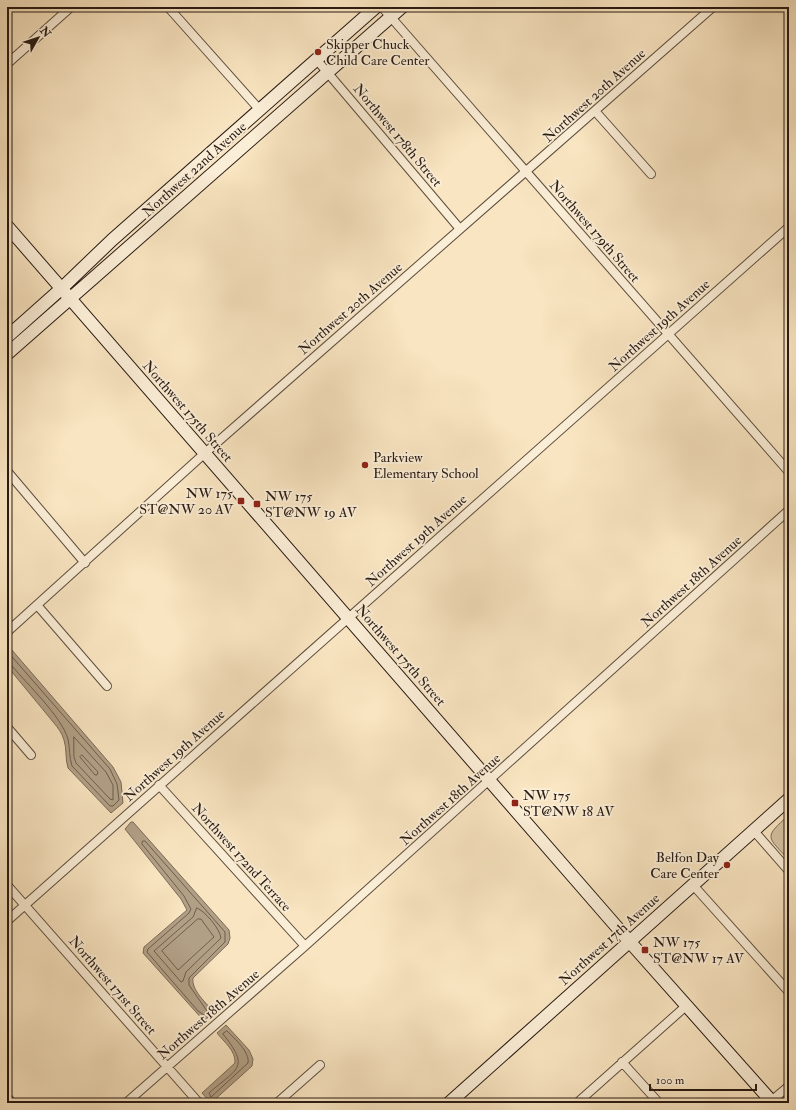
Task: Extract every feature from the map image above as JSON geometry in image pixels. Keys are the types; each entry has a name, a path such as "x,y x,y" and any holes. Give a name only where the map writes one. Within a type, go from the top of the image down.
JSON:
{"street":[{"path":"7,64 71,7"},
{"path":"168,7 259,109"},
{"name":"Northwest 22nd Avenue","path":"7,337 62,288 112,240 376,7"},
{"name":"Northwest 179th Street","path":"382,7 789,472"},
{"name":"Northwest 22nd Avenue","path":"7,354 72,299 402,7"},
{"name":"Northwest 20th Avenue","path":"7,632 205,453 526,173 713,7"},
{"name":"Northwest 178th Street","path":"316,59 460,229"},
{"path":"595,111 651,174"},
{"name":"Northwest 175th Street","path":"7,226 629,941 772,1102"},
{"name":"Northwest 19th Avenue","path":"7,921 789,226"},
{"path":"7,471 85,562"},
{"name":"Northwest 18th Avenue","path":"126,1103 490,781 789,510"},
{"path":"37,605 107,686"},
{"path":"7,727 31,755"},
{"name":"Northwest 172nd Terrace","path":"159,785 305,946"},
{"name":"Northwest 17th Avenue","path":"450,1103 789,799"},
{"path":"754,831 789,871"},
{"name":"Northwest 171st Street","path":"7,885 199,1103"},
{"path":"693,885 789,992"},
{"path":"577,1103 686,1006"},
{"path":"622,1062 659,1103"},
{"path":"277,1103 320,1065"},
{"path":"772,1102 789,1086"}],"shaded area":[{"path":"789,815 789,860 772,841 771,837 775,828"}],"water":[{"path":"7,647 11,649 113,767 121,782 123,803 111,813 68,768 65,743 62,735 54,723 7,666"},
{"path":"131,822 133,822 229,930 230,938 228,944 193,978 194,987 197,992 214,1012 204,1021 143,953 144,947 187,910 181,899 125,829"},
{"path":"226,1025 249,1050 253,1059 252,1066 211,1103 202,1093 235,1063 232,1051 217,1033"}],"place":[{"name":"Skipper Chuck Child Care Center","path":"318,52"},
{"name":"Parkview Elementary School","path":"365,465"},
{"name":"NW 175 ST@NW 20 AV","path":"241,501"},
{"name":"NW 175 ST@NW 19 AV","path":"257,504"},
{"name":"NW 175 ST@NW 18 AV","path":"515,803"},
{"name":"Belfon Day Care Center","path":"727,865"},
{"name":"NW 175 ST@NW 17 AV","path":"645,950"}]}
